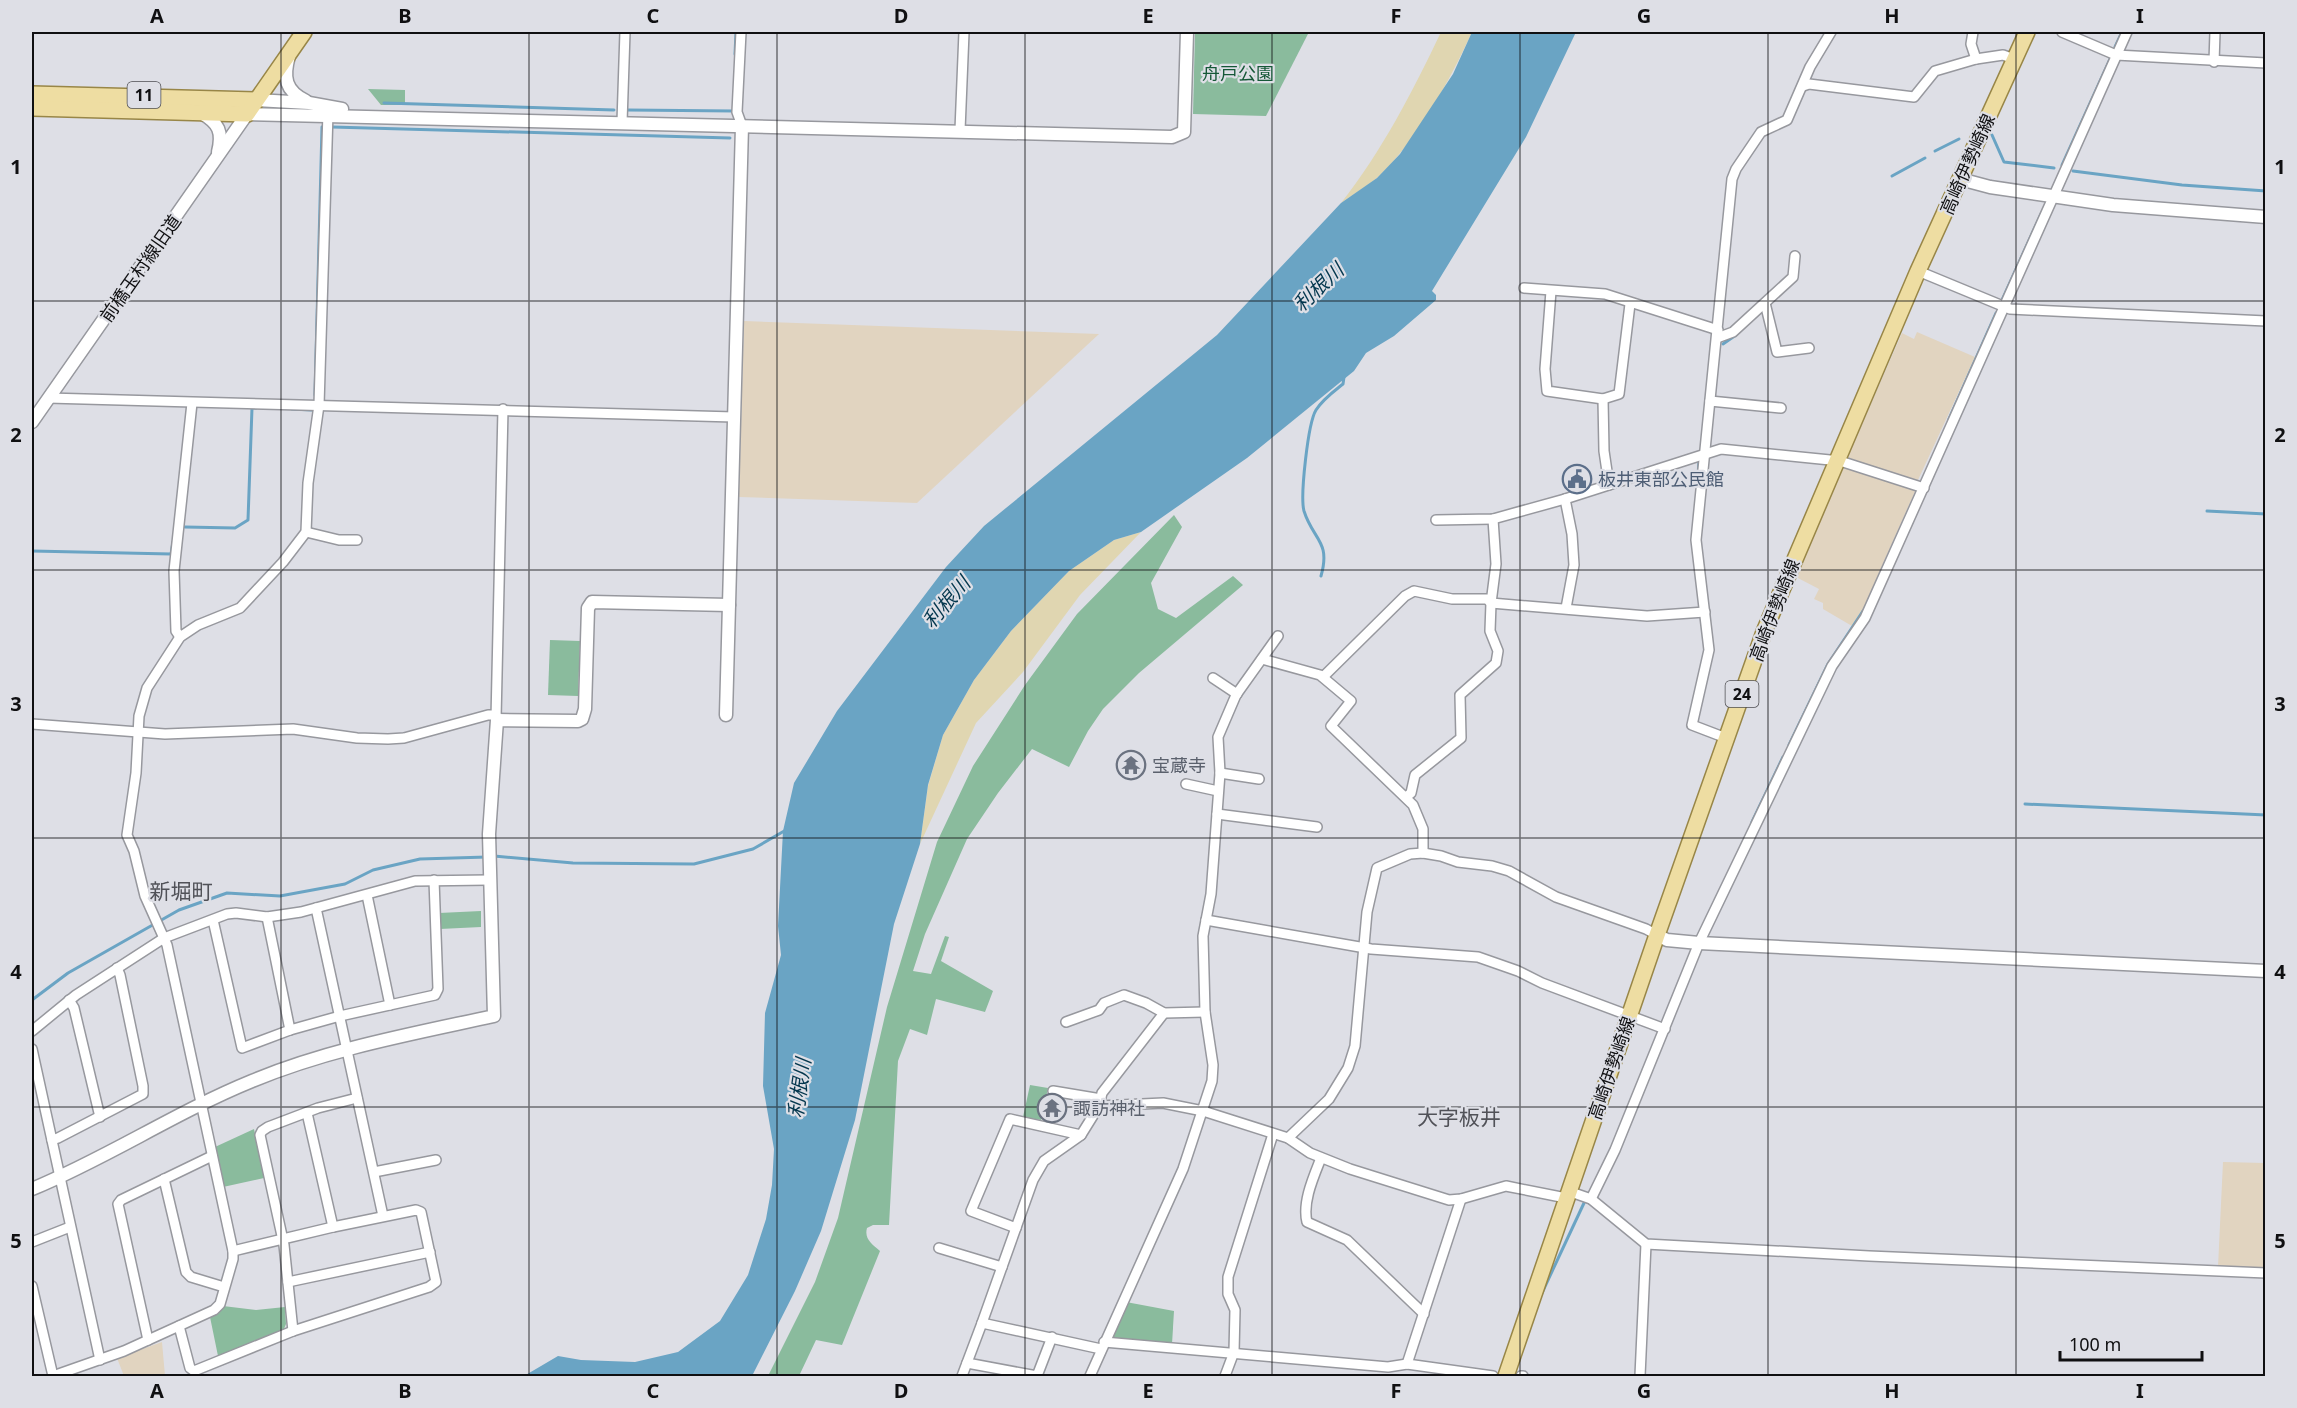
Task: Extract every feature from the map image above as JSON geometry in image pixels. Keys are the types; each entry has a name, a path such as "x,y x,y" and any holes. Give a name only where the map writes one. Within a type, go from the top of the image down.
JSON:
{"main road":[{"path":"247,114 304,32"},
{"name":"高崎伊勢崎線","path":"1506,1377 1567,1194 1764,632 1918,271 2027,32"},
{"name":"11","path":"32,94 256,100"},
{"name":"11","path":"32,108 247,114"}],"street":[{"path":"622,122 625,32"},
{"path":"726,715 742,126 738,112 741,32"},
{"path":"960,130 964,32"},
{"path":"247,114 329,111 372,116 1172,137 1184,132 1187,32"},
{"path":"1726,738 1692,725 1708,658 1696,540 1733,174 1761,132 1787,120 1810,67 1830,32"},
{"path":"1973,32 1971,44 1976,59"},
{"path":"2062,32 2116,55 2265,63"},
{"path":"1591,1199 1615,1150 1700,943 1833,666 1865,618 2127,32"},
{"path":"2214,62 2215,32"},
{"path":"291,50 285,72 286,82 295,95 329,111"},
{"path":"1803,86 1809,84 1914,98 1935,71 1976,59 2003,55 2014,59"},
{"path":"256,100 309,103"},
{"path":"32,1286 53,1376 148,1340 217,1307 233,1259 162,933 142,887 134,851 128,839 143,697 180,637 198,626 240,608 283,562 306,532 308,483 319,405 329,111"},
{"path":"200,112 214,121 220,129 220,144 214,162"},
{"name":"前橋玉村線旧道","path":"32,422 247,114"},
{"path":"1960,179 1990,187 2131,207 2265,217"},
{"path":"1524,288 1605,294 1718,334 1733,332 1793,276 1795,256"},
{"path":"1918,271 2003,308 2265,321"},
{"path":"1551,291 1545,369 1547,391 1603,399 1619,394 1630,303"},
{"path":"1765,303 1777,352 1809,348"},
{"path":"48,399 504,409 734,417"},
{"path":"1603,399 1604,451 1609,485"},
{"path":"1710,401 1781,408"},
{"path":"180,637 176,631 174,571 192,403"},
{"path":"32,1189 201,1104 293,1065 347,1049 494,1016 489,838 496,718 504,409"},
{"path":"1436,520 1493,519 1565,499 1721,449 1836,460 1924,488"},
{"path":"1565,499 1572,534 1574,565 1566,608"},
{"path":"1406,797 1411,794 1415,775 1461,738 1460,695 1496,663 1498,651 1490,631 1496,564 1493,519"},
{"path":"306,532 339,540 357,540"},
{"path":"1323,677 1409,593 1419,591 1452,599 1487,599 1491,603 1647,616 1705,612"},
{"path":"32,724 165,734 293,729 357,738 388,739 404,738 488,715 496,718 578,721 585,715 588,609 592,602 729,605"},
{"path":"1090,1377 1183,1169 1212,1081 1214,1065 1205,1012 1203,936 1211,894 1220,773 1218,738 1237,694 1278,636"},
{"path":"1262,659 1323,677 1351,701 1331,726 1413,805 1423,829 1423,853"},
{"path":"1213,678 1237,694"},
{"path":"1220,773 1259,779"},
{"path":"1186,784 1218,791"},
{"path":"1217,814 1317,827"},
{"path":"1288,1138 1329,1099 1348,1068 1355,1046 1367,912 1377,868 1410,854 1423,853 1458,862 1500,868 1556,897 1646,929 1667,940 2265,971"},
{"path":"32,1031 69,1000 117,968 162,933 232,913 267,917 316,908 409,882 489,874"},
{"path":"213,920 242,1048 290,1030 340,1016 432,996 437,992 434,880"},
{"path":"368,895 390,1005"},
{"path":"316,908 383,1216"},
{"path":"267,917 290,1030"},
{"path":"1206,920 1363,947 1478,957 1665,1029"},
{"path":"52,1140 140,1098 144,1090 117,968"},
{"path":"1066,1022 1099,1010 1104,1003 1124,995 1146,1002 1164,1013 1205,1012"},
{"path":"69,1000 74,1008 100,1117"},
{"path":"962,1377 1033,1180 1044,1161 1081,1135 1100,1102 1102,1093 1164,1013"},
{"path":"32,1049 100,1360"},
{"path":"1053,1091 1100,1102 1163,1103 1203,1111 1288,1138 1322,1158 1449,1200 1461,1199 1506,1186 1591,1199 1646,1244 2265,1273"},
{"path":"293,1331 283,1238 260,1135 268,1127 357,1098"},
{"path":"307,1113 333,1227"},
{"path":"1016,1228 971,1211 1010,1119 1081,1135"},
{"path":"1225,1377 1234,1352 1235,1310 1228,1294 1228,1276 1273,1134"},
{"path":"148,1340 118,1204 121,1200 212,1155"},
{"path":"1322,1158 1310,1191 1307,1222 1347,1240 1424,1314"},
{"path":"375,1172 436,1160"},
{"path":"164,1179 186,1272 191,1277 224,1287"},
{"path":"1407,1364 1461,1199"},
{"path":"179,1326 190,1368 194,1371 293,1331 432,1285 436,1279 421,1212 416,1210 233,1251"},
{"path":"32,1242 70,1227"},
{"path":"1640,1377 1646,1244"},
{"path":"939,1248 1002,1267"},
{"path":"288,1282 430,1252"},
{"path":"982,1323 1103,1345 1234,1352 1388,1367 1407,1364 1493,1377"},
{"path":"967,1363 1037,1377 1052,1337"},
{"path":"1382,1377 1388,1367"}],"shaded area":[{"path":"744,321 1099,334 917,503 739,497"},
{"path":"1917,332 1975,357 1918,480 1850,460 1848,456 1902,333 1914,339"},
{"path":"1841,467 1916,489 1862,611 1852,626 1823,609 1823,603 1814,599 1819,589 1794,576"},
{"path":"2223,1162 2265,1163 2265,1269 2218,1267"},
{"path":"162,1342 165,1376 124,1376 117,1358"}],"green space":[{"name":"舟戸公園","path":"1195,32 1309,32 1266,116 1193,114"},
{"path":"368,89 405,90 405,105 381,105"},
{"path":"1174,515 1182,527 1151,583 1158,609 1176,618 1233,576 1243,585 1139,673 1103,709 1088,731 1069,767 1032,749 998,793 967,839 925,934 913,971 931,974 945,936 949,937 941,961 993,991 985,1012 936,999 927,1035 910,1029 898,1061 889,1225 873,1225 867,1228 868,1238 880,1251 842,1345 816,1340 799,1376 768,1376 815,1282 838,1218 887,1007 937,842 973,766 1025,685 1077,614"},
{"path":"550,640 580,641 578,696 548,695"},
{"path":"481,911 481,927 440,929 439,913"},
{"path":"1030,1085 1048,1088 1041,1120 1023,1117"},
{"path":"254,1129 264,1178 223,1187 215,1147"},
{"path":"1126,1302 1174,1311 1172,1344 1114,1339 1113,1336"},
{"path":"223,1306 256,1310 285,1307 286,1324 284,1329 218,1356 210,1317 218,1314"}],"sand":[{"path":"1441,32 1472,32 1454,70 1407,145 1379,176 1341,203 1370,163 1396,120"},
{"path":"1141,532 1080,595 1023,672 976,723 920,844 928,786 943,735 974,680 1011,631 1069,571 1114,540"}],"water":[{"name":"利根川","path":"1472,32 1576,32 1526,137 1432,291 1436,295 1436,300 1394,336 1366,353 1354,371 1247,458 1141,532 1114,540 1069,571 1011,631 974,680 943,735 928,785 920,844 894,924 855,1120 821,1231 795,1291 752,1376 524,1376 558,1356 581,1360 635,1362 678,1352 720,1321 748,1275 766,1219 772,1185 774,1149 763,1086 765,1013 781,955 778,926 783,831 794,783 837,711 946,567 984,526 1217,335 1341,203 1377,178 1400,154 1453,74"}],"waterway":[{"path":"735,54 736,32"},
{"path":"2115,47 2122,32"},
{"path":"2062,165 2110,59"},
{"path":"384,103 614,110"},
{"path":"628,110 734,111"},
{"path":"315,395 322,127"},
{"path":"332,127 730,138"},
{"path":"1992,135 2004,162 2054,168"},
{"path":"1935,151 1959,139"},
{"path":"1892,176 1925,158"},
{"path":"2073,171 2182,185 2266,191"},
{"path":"2002,300 2041,214"},
{"path":"1949,419 1996,313"},
{"path":"1723,344 1736,335"},
{"path":"1321,576 1324,555 1320,541 1304,511 1306,460 1310,429 1316,410 1343,384 1344,377"},
{"path":"185,527 235,528 248,520 252,408 256,408"},
{"path":"292,409 312,410"},
{"path":"1698,475 1699,461"},
{"path":"2207,511 2266,514"},
{"path":"32,551 171,554 173,542"},
{"path":"1789,745 1828,664 1863,611"},
{"path":"1752,822 1783,757"},
{"path":"2025,804 2266,815"},
{"path":"494,856 573,863 694,864 753,849 786,830"},
{"path":"32,1000 68,973 179,910 227,893 280,896 345,884 373,870 420,859 487,857"},
{"path":"1541,1295 1584,1203"}],"place":[{"name":"板井東部公民館","path":"1577,479"},
{"name":"宝蔵寺","path":"1131,765"},
{"name":"諏訪神社","path":"1052,1108"}],"district":[{"name":"新堀町","path":"181,891"},
{"name":"大字板井","path":"1459,1117"}]}
